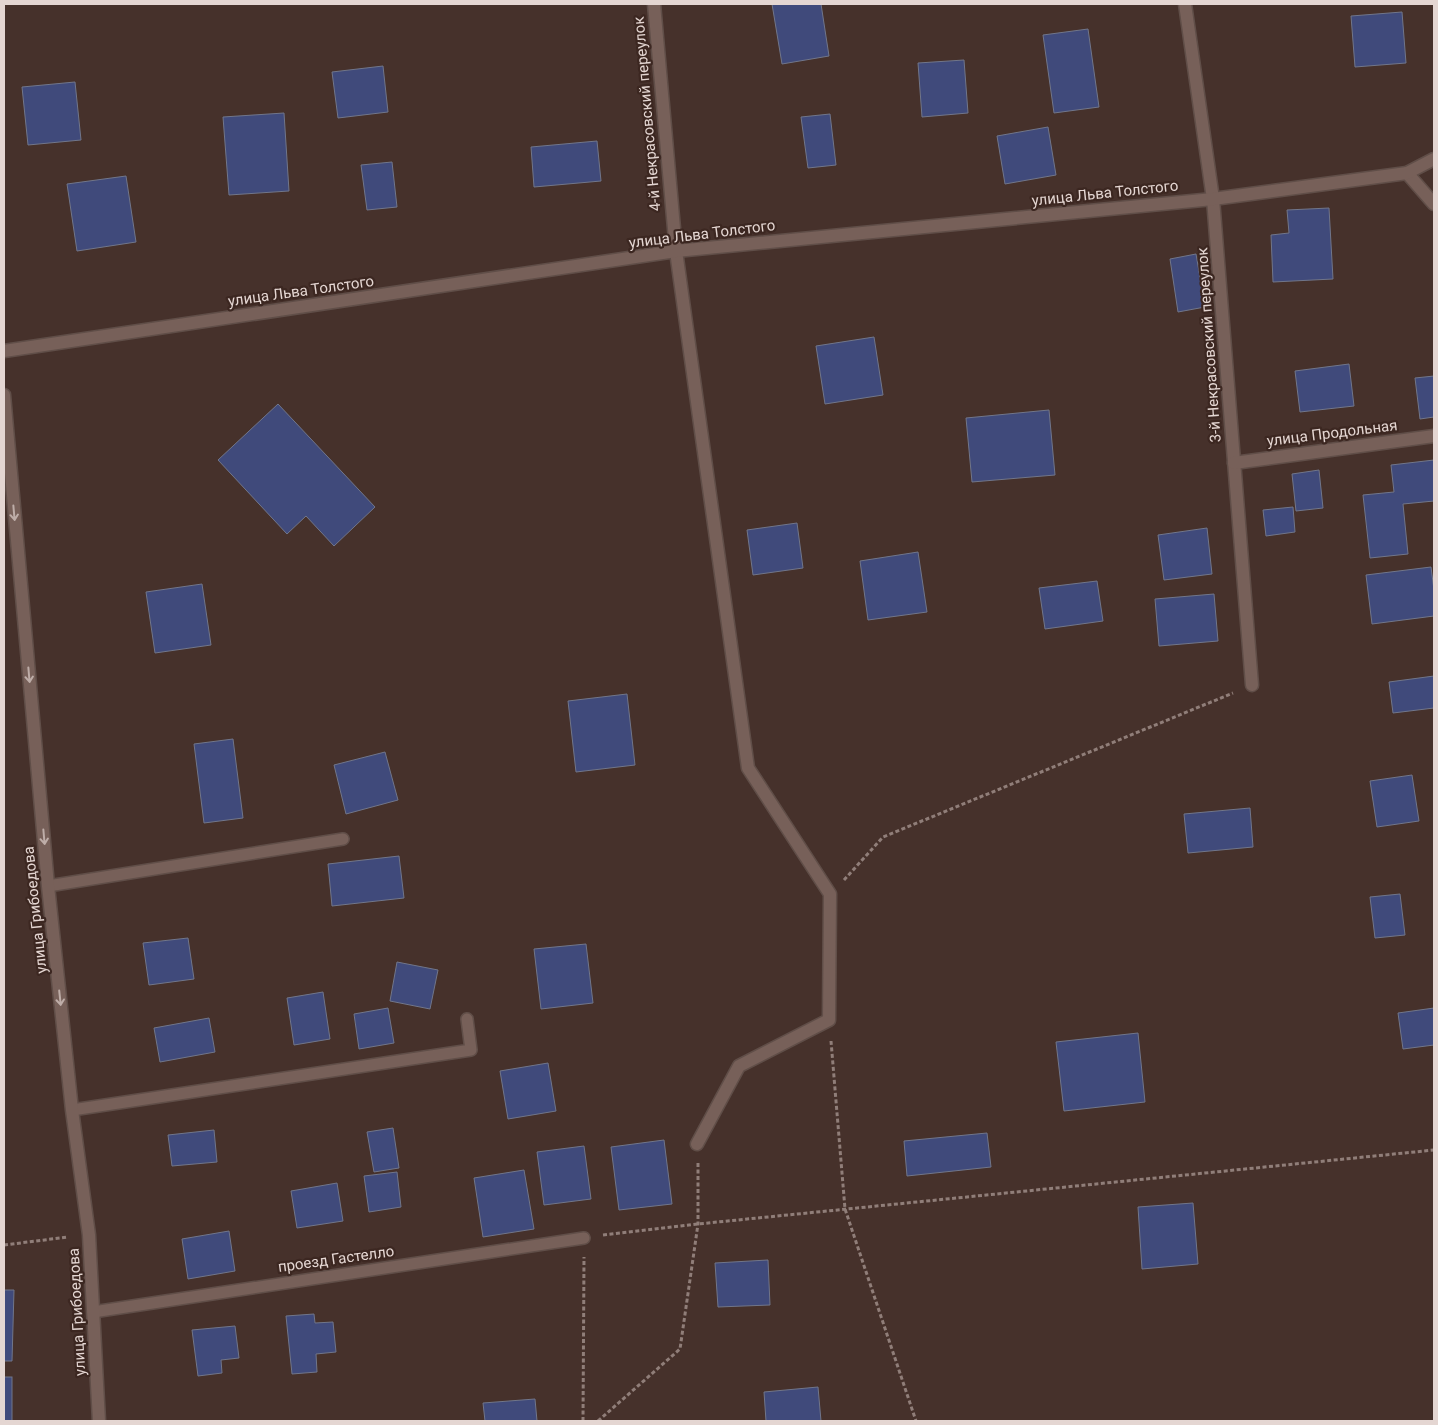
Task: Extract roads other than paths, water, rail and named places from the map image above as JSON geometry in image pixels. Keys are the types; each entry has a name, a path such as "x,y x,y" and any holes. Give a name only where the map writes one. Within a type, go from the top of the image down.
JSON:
{"street":[{"name":"4-й Некрасовский переулок","path":"654,4 676,251 748,768 830,894 829,1020 739,1066 698,1144"},
{"name":"3-й Некрасовский переулок","path":"1186,4 1213,199 1252,685"},
{"name":"улица Льва Толстого","path":"4,351 676,251 1213,199 1407,172 1434,159"},
{"path":"1407,172 1434,204"},
{"name":"улица Грибоедова","path":"4,395 48,886 72,1110 89,1235 99,1421"},
{"name":"улица Продольная","path":"1234,463 1434,436"}],"lane":[{"path":"48,886 343,839"},
{"path":"72,1110 471,1050 467,1019"},
{"name":"проезд Гастелло","path":"93,1312 584,1238"}]}
